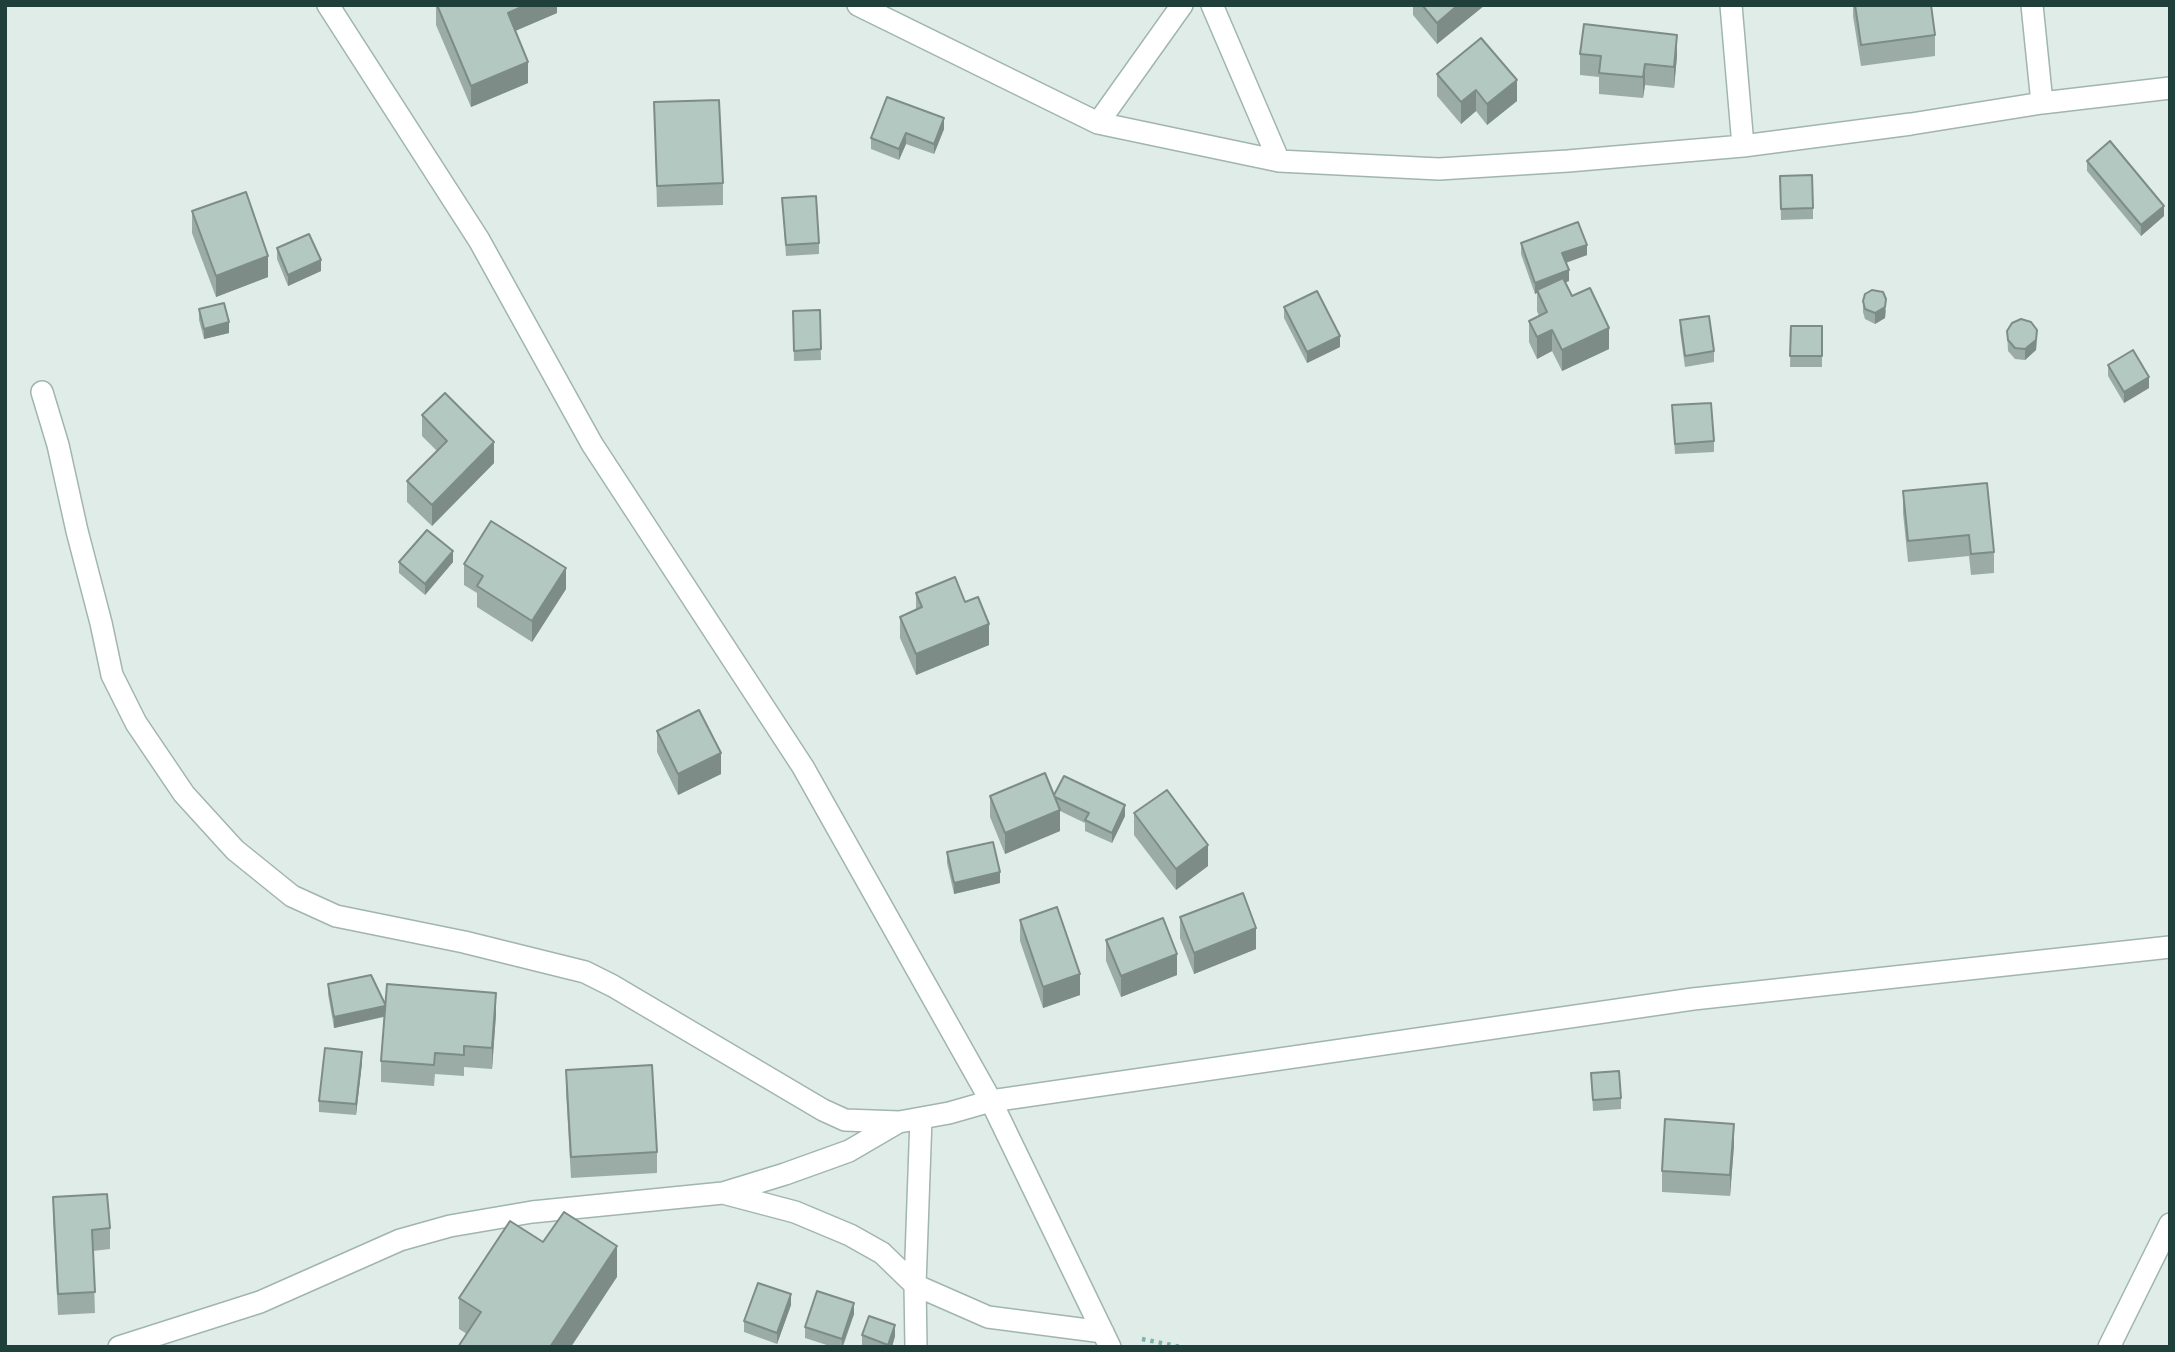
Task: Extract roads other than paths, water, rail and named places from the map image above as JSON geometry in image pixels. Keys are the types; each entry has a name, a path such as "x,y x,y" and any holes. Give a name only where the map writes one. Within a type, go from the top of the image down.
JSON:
{"street":[{"path":"328,5 480,240 592,444 803,767 990,1101 1106,1339"},
{"path":"858,5 1098,123 1279,161 1439,169 1568,161 1744,146 2042,103 2170,88"},
{"path":"1098,123 1182,5"},
{"path":"1212,5 1279,161"},
{"path":"1731,5 1744,146"},
{"path":"2032,5 2042,103"},
{"path":"42,392 58,446 112,675 136,723 184,794 235,850 292,896 336,916 464,942 585,972 845,1120 910,1120 949,1113 990,1101 1693,999 2170,947"},
{"path":"119,1347 260,1302 400,1240 450,1226 531,1212 723,1193 849,1151 910,1120"},
{"path":"910,1120 916,1347"},
{"path":"723,1193 795,1212 850,1235 882,1253 915,1285 988,1317 1106,1339"},
{"path":"2109,1347 2170,1224"}]}
